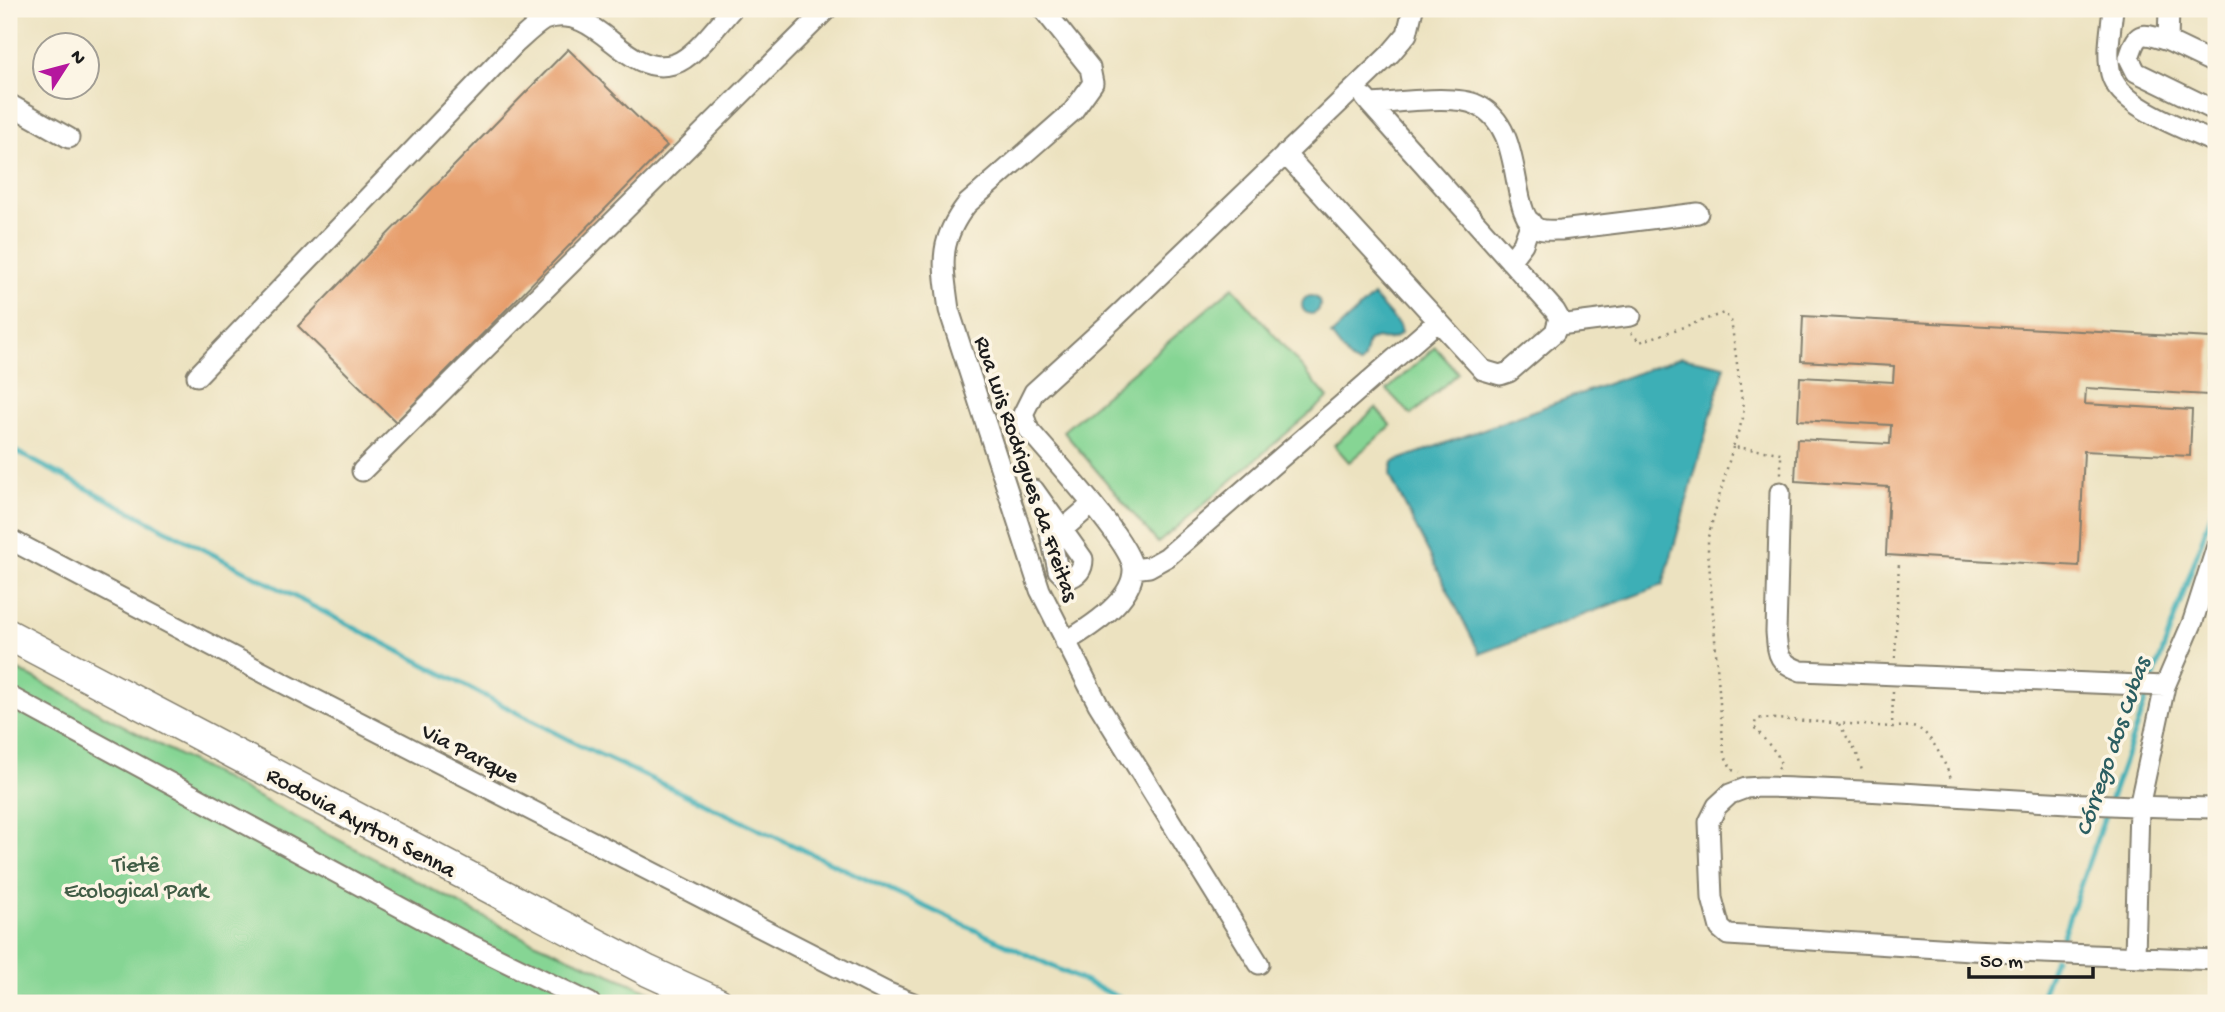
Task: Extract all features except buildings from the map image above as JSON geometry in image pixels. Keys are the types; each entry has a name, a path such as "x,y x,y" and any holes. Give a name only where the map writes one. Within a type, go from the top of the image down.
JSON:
{"highway":[{"name":"Rodovia Ayrton Senna","path":"9,635 648,971 718,1003"}],"street":[{"path":"197,376 515,44 542,21 557,15 572,14 589,22 636,57 658,65 675,64 692,52 732,9"},
{"path":"362,471 827,9"},
{"name":"Rua Luis Rodrigues da Freitas","path":"1043,9 1090,68 1093,83 1073,111 967,204 953,222 945,246 945,273 950,310 1040,590 1098,704 1259,964"},
{"path":"1065,642 1109,611 1126,592 1133,569 1126,550 1029,430 1023,414 1027,401 1391,54 1407,34 1413,9"},
{"path":"2113,9 2109,63 2116,86 2126,97 2149,111 2216,144"},
{"path":"2168,41 2169,9"},
{"path":"2216,64 2168,41 2143,34 2135,39 2129,58 2136,72 2216,111"},
{"path":"1285,154 1483,370 1500,375 1509,372 1555,332 1559,318 1555,311 1355,87"},
{"path":"1370,104 1460,100 1478,105 1489,113 1508,139 1520,201 1531,222 1542,230 1698,213"},
{"path":"9,104 69,138"},
{"path":"1510,261 1523,244 1531,222"},
{"path":"1559,325 1627,317"},
{"path":"1133,569 1149,568 1167,557 1438,321"},
{"path":"1780,492 1776,632 1778,654 1788,666 1801,671 2165,686"},
{"path":"1039,498 1062,530 1083,559 1080,571 1067,579 1058,570 1039,498"},
{"path":"1062,530 1091,505"},
{"name":"Via Parque","path":"9,539 317,701 874,986 913,1003"},
{"path":"2135,956 2138,807 2165,686 2193,621 2216,549"},
{"path":"9,696 461,940 590,1003"},
{"path":"2216,808 2138,807 1760,787 1746,788 1730,794 1717,806 1709,822 1712,898 1720,928 1728,935 2216,960"}],"path":[{"path":"1627,317 1636,340 1640,342 1724,313 1731,320 1744,415 1708,537 1708,550 1724,754 1732,769 1746,773"},
{"path":"1733,447 1782,453 1780,492"},
{"path":"1772,774 1781,764 1777,754 1754,727 1756,720 1762,718 1892,727"},
{"path":"1839,723 1857,754 1868,791"}],"green space":[{"path":"1233,287 1328,398 1158,543 1063,431"},
{"path":"1435,347 1458,373 1411,415 1387,390"},
{"path":"1376,408 1391,426 1349,462 1334,445"},
{"name":"Tietê Ecological Park","path":"9,665 520,936 677,1003 9,1003"}],"water":[{"path":"1311,296 1317,299 1320,305 1317,311 1311,314 1305,311 1302,305 1305,299"},
{"path":"1373,296 1399,325 1401,333 1390,339 1377,338 1368,341 1360,365 1351,361 1331,335"},
{"path":"1681,357 1725,366 1663,585 1480,654 1390,476 1393,462"}],"waterway":[{"path":"9,448 581,746 1131,1003"},
{"name":"Córrego dos Cubas","path":"2152,682 2216,500"},
{"name":"Córrego dos Cubas","path":"2110,801 2149,691"},
{"name":"Córrego dos Cubas","path":"2058,949 2107,810"},
{"name":"Córrego dos Cubas","path":"2039,1003 2055,958"}]}
